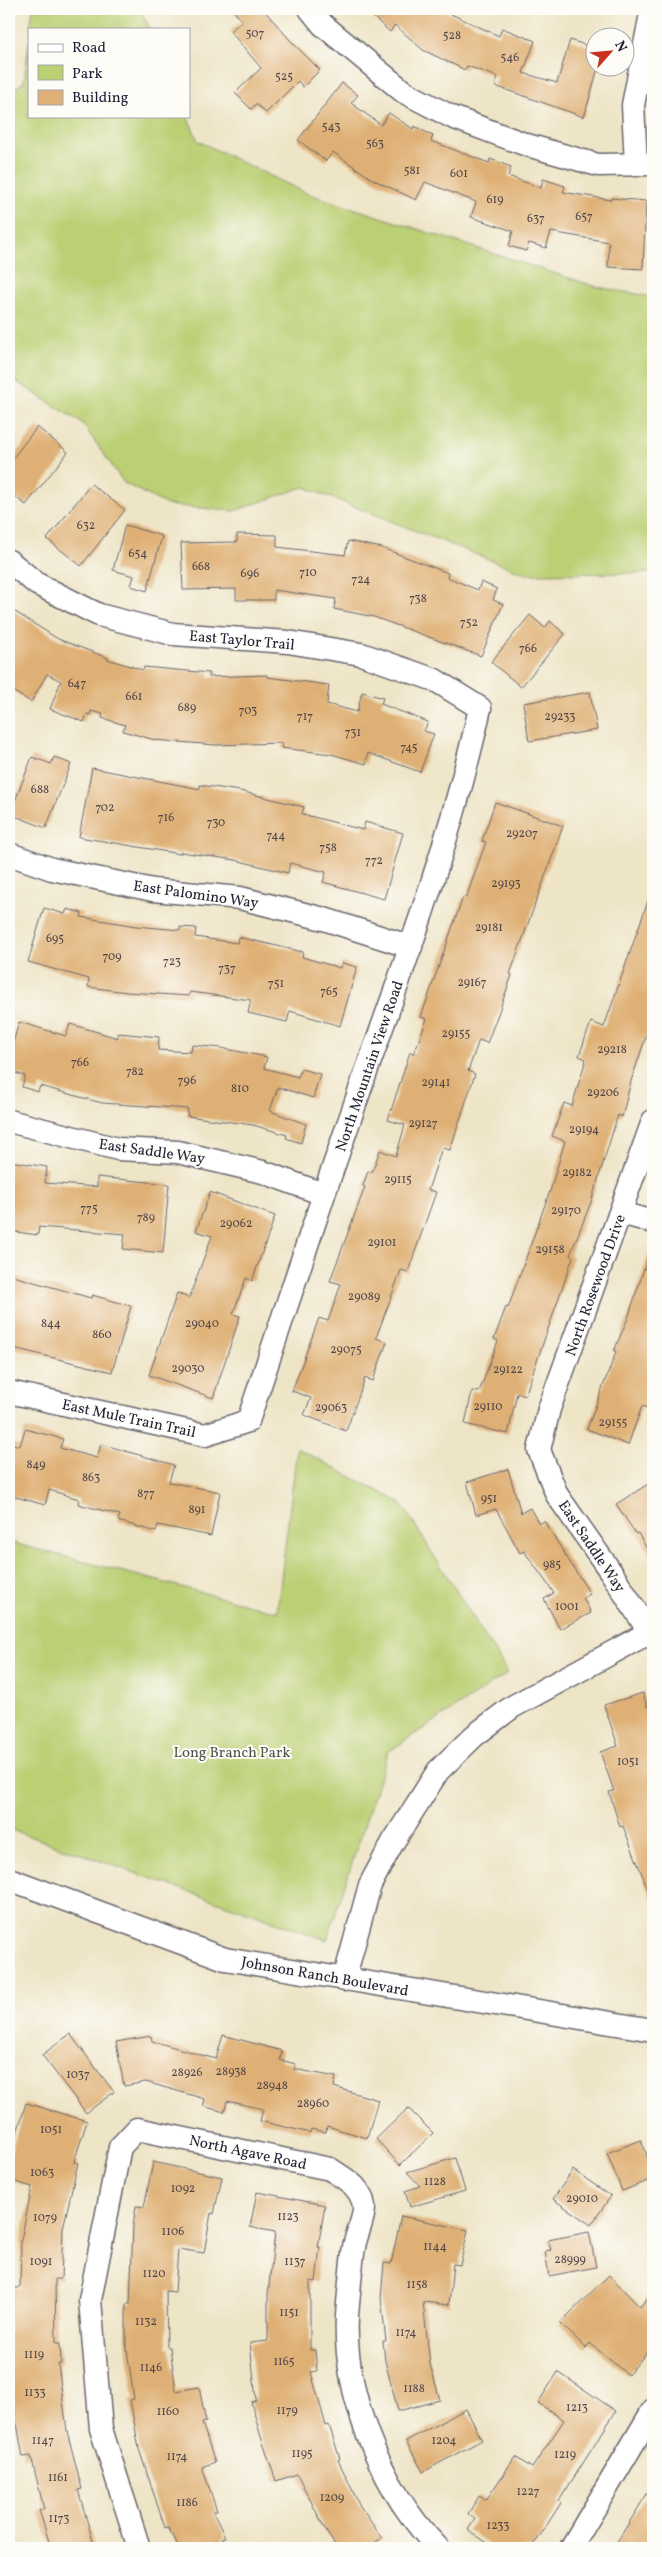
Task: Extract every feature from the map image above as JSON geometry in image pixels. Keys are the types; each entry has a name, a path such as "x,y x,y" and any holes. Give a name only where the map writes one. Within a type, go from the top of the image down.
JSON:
{"street":[{"path":"310,9 323,25 404,92 452,117 528,145 598,165 644,164 633,106 652,9"},
{"name":"East Taylor Trail","path":"9,561 36,584 99,614 173,634 288,642 361,654 435,680 480,708"},
{"name":"North Mountain View Road","path":"248,1421 323,1194 411,947 470,757 480,708"},
{"name":"East Palomino Way","path":"9,854 52,869 153,890 240,898 324,918 411,947"},
{"name":"East Saddle Way","path":"9,1121 118,1149 178,1152 263,1172 323,1194"},
{"name":"North Rosewood Drive","path":"539,1450 549,1409 653,1122"},
{"path":"621,1213 653,1222"},
{"name":"East Mule Train Trail","path":"9,1392 205,1435 248,1421"},
{"name":"East Saddle Way","path":"539,1450 557,1494 652,1635"},
{"path":"344,1980 370,1885 392,1842 438,1772 474,1736 512,1707 652,1635"},
{"name":"Johnson Ranch Boulevard","path":"9,1879 225,1959 653,2030"},
{"name":"North Agave Road","path":"139,2548 101,2430 90,2300 120,2147 136,2129 330,2169 355,2185 364,2207 354,2246 347,2309 349,2357 356,2396 368,2436 386,2471 416,2526 438,2548"},
{"path":"571,2548 653,2410"}],"green space":[{"path":"33,9 140,9 150,28 30,28"},
{"path":"28,49 28,118 188,118 198,141 306,193 597,287 653,297 653,573 526,574 304,487 234,511 167,505 124,483 82,423 9,377 9,93 24,82"},
{"name":"Long Branch Park","path":"297,1448 401,1503 508,1673 388,1752 327,1940 9,1829 9,1542 277,1612"}],"building":[{"path":"232,9 263,9 320,70 303,87 298,81 266,113 256,104 251,109 235,93 261,68 230,31 242,21"},
{"path":"364,9 440,9 499,36 502,28 535,41 523,73 557,83 570,40 584,45 584,78 595,78 584,117 495,86 498,77 467,66 465,70 423,50 395,25 390,32"},
{"path":"342,83 358,95 351,103 381,125 389,113 413,129 414,126 433,136 431,141 489,163 490,159 511,167 508,176 541,188 543,179 565,186 563,192 611,200 611,198 646,201 643,269 608,267 609,242 551,232 546,248 529,243 526,251 509,246 513,231 471,217 476,202 425,182 416,200 372,179 333,152 326,161 298,140"},
{"path":"37,427 68,452 26,505 9,492 9,463"},
{"path":"91,484 125,510 81,566 47,539"},
{"path":"125,525 162,536 147,591 131,586 134,576 113,570"},
{"path":"237,534 277,535 277,547 345,555 348,541 382,548 448,573 447,577 478,590 481,582 497,589 493,600 503,604 481,656 374,617 334,609 336,599 274,590 274,600 236,600 236,589 183,590 181,543 237,542"},
{"path":"9,608 58,639 107,659 143,670 144,667 209,673 209,677 267,675 267,677 329,685 327,704 357,712 362,692 383,698 381,704 428,722 424,731 434,734 420,772 368,753 366,764 331,754 281,748 282,743 215,745 155,740 123,731 125,725 102,718 103,714 91,711 90,715 87,714 84,722 50,709 61,681 47,674 31,702 9,689"},
{"path":"530,615 545,628 550,621 565,634 521,687 491,662"},
{"path":"590,692 597,730 529,741 523,703"},
{"path":"32,757 51,764 54,757 71,764 46,828 10,814"},
{"path":"92,768 200,789 200,785 240,791 304,807 302,814 363,830 365,822 403,833 384,899 323,882 326,872 290,863 288,873 235,860 181,852 180,854 79,837"},
{"path":"495,802 563,826 487,1043 479,1040 468,1071 475,1074 450,1150 442,1148 428,1190 436,1192 408,1272 401,1270 376,1338 387,1342 373,1381 365,1378 346,1431 304,1415 311,1398 292,1391 319,1318 328,1321 341,1284 330,1281 365,1187 363,1186 368,1171 372,1172 380,1150 396,1156 405,1125 388,1120 410,1052 414,1053 427,1019 421,1017 463,897 466,898 486,842 482,841"},
{"path":"651,892 653,893 653,1016 631,1081 622,1117 618,1115 591,1202 570,1255 573,1257 525,1396 517,1393 508,1434 465,1424 472,1391 479,1392 498,1341 494,1339 506,1307 508,1308 551,1188 565,1141 552,1136 564,1103 572,1106 586,1059 579,1056 591,1022 604,1027"},
{"path":"44,908 65,914 67,909 82,913 81,917 136,926 180,930 180,927 196,928 195,937 237,943 238,937 303,952 302,957 340,968 342,963 357,967 340,1026 290,1011 287,1022 248,1013 251,1000 190,992 189,996 127,992 88,987 89,979 28,962"},
{"path":"19,1022 66,1036 70,1024 118,1038 118,1033 159,1037 158,1050 191,1052 192,1045 221,1048 267,1057 264,1068 298,1077 301,1069 320,1074 313,1098 278,1087 270,1111 306,1124 301,1143 286,1138 287,1135 253,1125 187,1116 188,1109 102,1103 40,1086 38,1092 22,1087 25,1076 9,1071 9,1056"},
{"path":"9,1161 47,1167 45,1183 97,1187 97,1177 169,1184 163,1253 123,1249 125,1234 39,1227 38,1235 9,1231"},
{"path":"210,1192 275,1216 252,1281 246,1278 233,1314 240,1316 213,1398 149,1375 177,1293 189,1298 212,1236 196,1231"},
{"path":"650,1250 653,1251 653,1410 642,1406 628,1445 587,1429 616,1352 614,1351 628,1318"},
{"path":"9,1275 91,1298 92,1295 131,1306 112,1372 9,1347"},
{"path":"25,1429 63,1439 60,1448 97,1458 101,1444 174,1465 169,1482 220,1492 211,1536 158,1525 156,1532 118,1521 120,1515 78,1504 79,1499 49,1490 45,1505 9,1495 9,1443 20,1446"},
{"path":"508,1469 521,1513 530,1508 539,1524 544,1521 590,1594 583,1598 591,1613 560,1629 544,1599 554,1593 524,1551 520,1553 496,1509 476,1515 467,1482"},
{"path":"653,1481 653,1560 638,1533 636,1534 616,1504"},
{"path":"643,1693 647,1707 653,1705 652,1900 623,1826 620,1827 609,1792 614,1791 600,1752 618,1746 604,1705"},
{"path":"70,2034 114,2092 86,2113 42,2055"},
{"path":"223,2035 282,2051 280,2060 296,2064 294,2069 336,2077 334,2087 378,2100 367,2138 327,2126 326,2132 311,2129 310,2133 260,2121 263,2109 227,2101 224,2112 203,2106 205,2099 146,2082 124,2086 116,2042 151,2036 152,2041 216,2059"},
{"path":"26,2103 87,2121 74,2162 78,2163 63,2228 61,2279 55,2279 56,2343 60,2343 61,2364 58,2364 67,2431 82,2489 78,2490 95,2548 51,2548 39,2510 44,2509 31,2456 23,2457 15,2413 9,2414 9,2288 20,2288 21,2240 32,2187 9,2180 9,2159"},
{"path":"408,2108 433,2133 400,2165 376,2139"},
{"path":"641,2140 653,2172 653,2179 622,2191 607,2153"},
{"path":"455,2158 465,2191 410,2207 405,2191 420,2186 407,2172"},
{"path":"153,2162 222,2177 214,2214 211,2213 204,2253 178,2249 175,2292 166,2291 167,2347 170,2347 176,2391 199,2387 206,2422 202,2423 215,2462 202,2467 217,2511 213,2512 225,2537 221,2539 225,2548 178,2548 168,2527 165,2528 139,2449 130,2400 134,2399 126,2342 126,2304 130,2304 133,2226 136,2206 144,2207"},
{"path":"573,2170 611,2196 591,2225 553,2199"},
{"path":"257,2192 325,2205 318,2247 320,2247 316,2282 310,2281 310,2350 315,2350 317,2371 311,2372 326,2426 329,2425 340,2459 338,2460 360,2506 382,2538 367,2548 337,2548 327,2533 297,2474 276,2481 261,2437 251,2402 256,2400 250,2343 268,2341 268,2295 275,2232 250,2227"},
{"path":"401,2216 468,2230 460,2265 453,2264 449,2305 423,2302 430,2364 440,2400 398,2411 385,2361 383,2341 386,2341 381,2298 384,2263 391,2264"},
{"path":"589,2232 596,2267 549,2276 545,2251 551,2250 548,2240"},
{"path":"609,2275 640,2307 653,2291 653,2345 628,2375 590,2343 586,2348 560,2323"},
{"path":"558,2372 616,2411 559,2501 561,2503 532,2548 495,2548 468,2530 475,2519 468,2514 479,2496 486,2500 515,2457 532,2468 564,2420 538,2403"},
{"path":"466,2409 482,2440 423,2472 406,2441"},
{"path":"653,2484 653,2548 613,2548 622,2534"}]}
